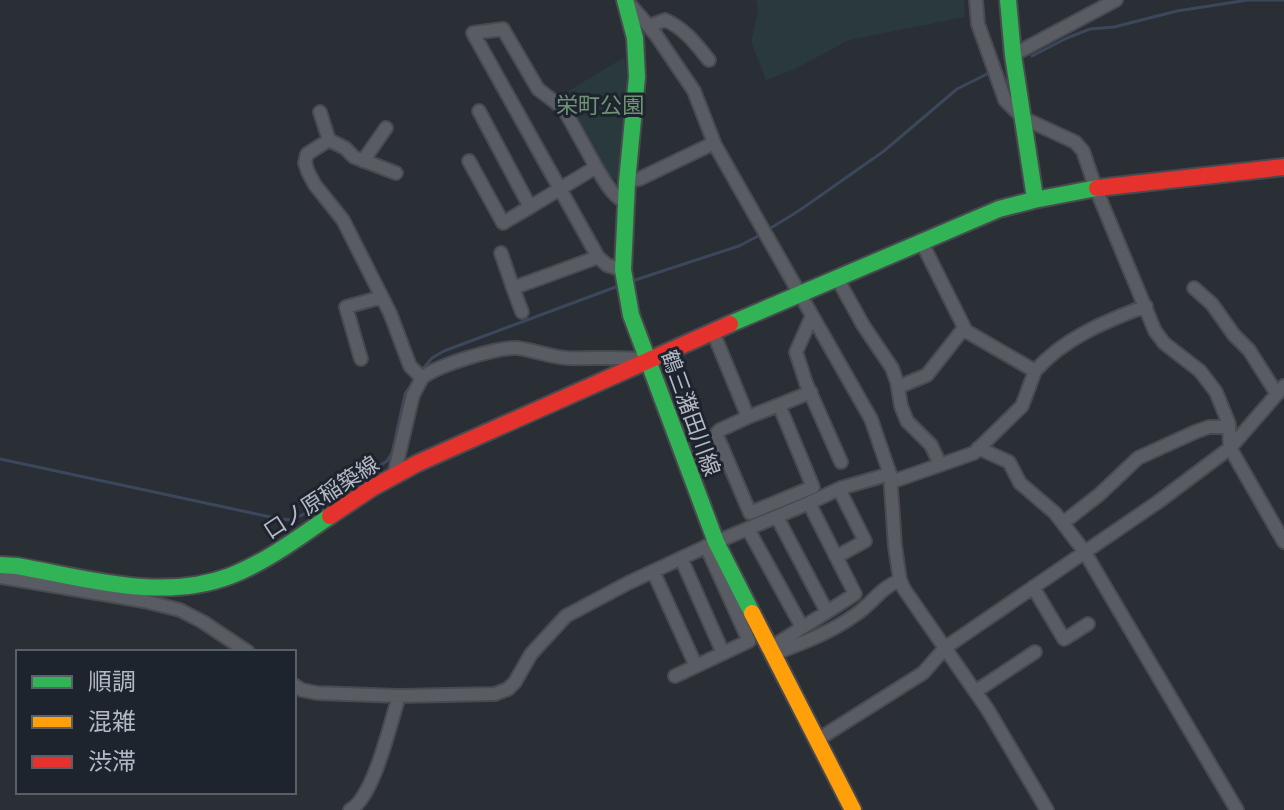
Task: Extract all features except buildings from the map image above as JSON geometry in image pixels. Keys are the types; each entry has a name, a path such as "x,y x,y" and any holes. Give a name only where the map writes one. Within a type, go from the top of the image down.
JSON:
{"main road":[{"name":"鶴三潴田川線","path":"626,0 635,38 637,77 623,270 631,315 711,544 772,651 853,810"},
{"path":"1008,0 1013,55 1035,198"},
{"name":"口ノ原稲築線","path":"0,565 144,587 201,584 247,569 271,557 394,475 649,360 999,209 1035,198 1096,189 1284,167"}],"street":[{"path":"626,0 649,26 694,91 714,143 871,419 890,478 895,546 904,589 976,691 1047,810"},
{"path":"976,0 978,24 1005,100 1023,118 1075,142 1083,151 1155,331 1164,343 1200,371 1216,392 1229,427 1230,448 1284,542"},
{"path":"1013,55 1116,0"},
{"path":"649,26 665,20 674,24 709,60"},
{"path":"623,270 607,265 598,257 473,33 503,29 538,89 564,109 612,192 626,203"},
{"path":"479,111 530,207"},
{"path":"320,112 329,140 354,157 396,173"},
{"path":"363,161 386,128"},
{"path":"329,140 307,154 305,163 308,172 343,220 390,313 410,366 422,378"},
{"path":"627,182 714,143"},
{"path":"469,161 503,223 596,167"},
{"path":"921,241 966,331 1035,371"},
{"path":"501,253 522,312"},
{"path":"513,288 598,257"},
{"path":"837,278 892,368 907,421 931,445 940,464"},
{"path":"817,740 923,673 946,647 1158,502 1230,448 1281,390 1212,304 1194,288"},
{"path":"361,359 346,307 382,297"},
{"path":"296,686 317,693 399,696 484,695 508,689 531,654 566,616 653,571 839,489 890,478 974,453 1022,406 1035,371 1045,359 1089,330 1146,306"},
{"path":"812,316 796,352 841,462"},
{"path":"898,387 927,375 964,328"},
{"path":"713,332 748,417"},
{"path":"394,475 413,395 422,378 435,369 499,349 515,348 564,358 608,356 649,360"},
{"path":"779,405 813,487 750,513 717,433 748,417 811,392"},
{"path":"1063,523 1138,458 1209,427 1229,427"},
{"path":"978,448 1009,462 1020,483 1055,513 1084,551 1237,810"},
{"path":"836,557 865,541 839,489"},
{"path":"772,651 802,627 855,594 809,503"},
{"path":"777,517 827,612"},
{"path":"748,529 802,627"},
{"path":"675,676 749,641 711,544"},
{"path":"681,558 723,653"},
{"path":"653,571 696,666"},
{"path":"0,577 180,610 245,650"},
{"path":"772,651 810,640 840,625 869,604 887,585 900,580"},
{"path":"1033,587 1064,639 1088,624"},
{"path":"976,691 1035,652"},
{"path":"350,810 366,794 399,696"}],"green space":[{"path":"756,0 964,0 965,17 849,40 793,70 766,80 751,42 758,11"},
{"name":"栄町公園","path":"625,57 628,96 622,182 606,172 568,104 558,97"}],"waterway":[{"path":"1032,56 1090,29 1248,0 1284,0"},
{"path":"766,231 884,151 957,89 991,72"},
{"path":"632,281 739,246 760,235"},
{"path":"421,371 432,358 444,351 621,285"},
{"path":"0,459 291,520 387,461 392,453 405,394 416,377"}],"traffic: fast":[{"path":"625,0 635,38 637,77 623,270 631,315 716,542 752,613"},
{"path":"1008,0 1013,55 1035,198"},
{"path":"730,324 999,209 1097,188"},
{"path":"0,565 124,585 177,587 204,584 256,564 330,516"}],"traffic: slow":[{"path":"752,613 853,810"}],"traffic: jam":[{"path":"1097,188 1284,167"},
{"path":"330,516 418,463 730,324"}]}
